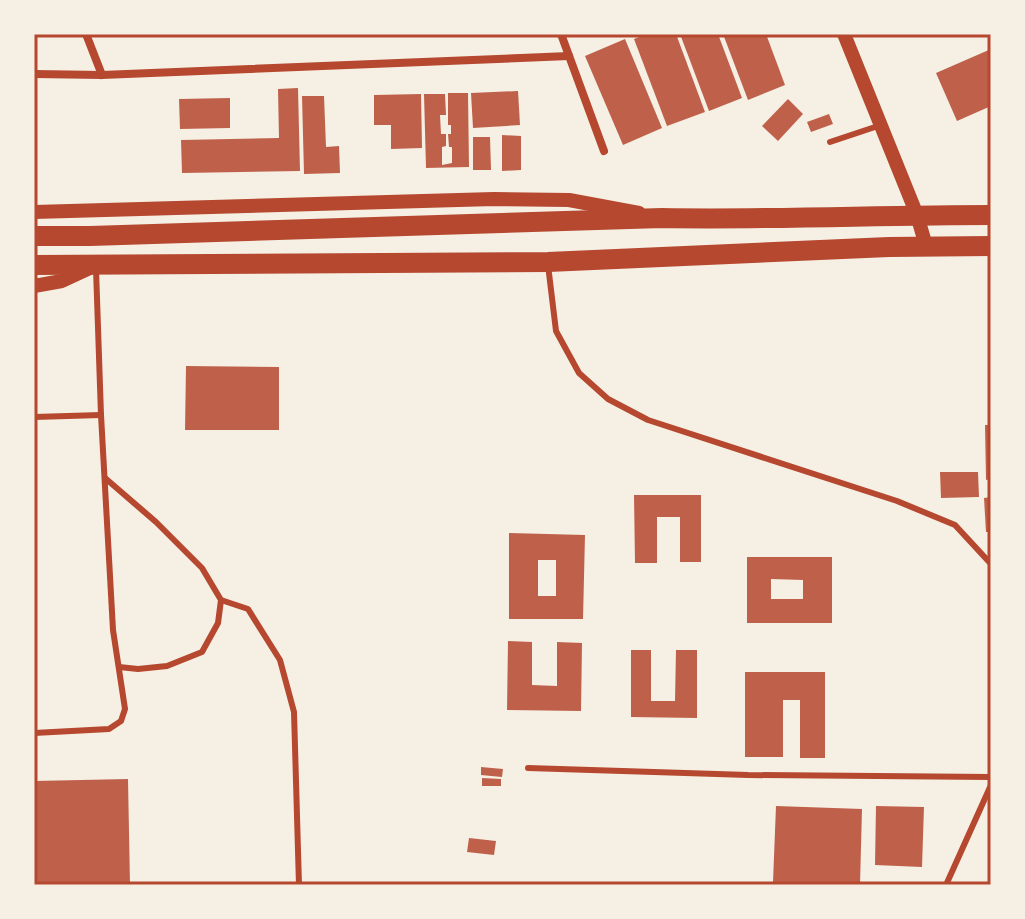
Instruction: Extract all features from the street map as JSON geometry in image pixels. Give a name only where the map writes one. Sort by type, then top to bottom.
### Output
[{"type":"main road","points":[[34,236],[662,218],[991,215]]},
{"type":"main road","points":[[34,265],[548,262],[991,246]]},
{"type":"street","points":[[86,34],[102,75]]},
{"type":"street","points":[[561,34],[604,151]]},
{"type":"street","points":[[844,34],[917,215],[926,246]]},
{"type":"street","points":[[34,74],[102,75],[569,56]]},
{"type":"street","points":[[34,212],[494,199],[569,200],[662,218]]},
{"type":"street","points":[[34,286],[62,281],[96,265]]},
{"type":"lane","points":[[830,142],[881,125]]},
{"type":"lane","points":[[548,262],[556,331],[579,373],[608,399],[648,420],[897,501],[955,525],[991,564]]},
{"type":"lane","points":[[34,733],[109,729],[121,721],[125,709],[113,630],[96,265]]},
{"type":"lane","points":[[34,417],[101,415]]},
{"type":"lane","points":[[105,478],[156,522],[202,568],[221,600],[218,623],[202,652],[167,666],[119,667]]},
{"type":"lane","points":[[221,600],[248,609],[280,660],[294,712],[299,885]]},
{"type":"lane","points":[[528,768],[748,775],[991,777]]},
{"type":"lane","points":[[946,885],[991,785]]},
{"type":"building","points":[[647,34],[676,34],[705,112],[667,126],[634,39]]},
{"type":"building","points":[[680,34],[718,34],[742,98],[709,111]]},
{"type":"building","points":[[723,34],[766,34],[785,85],[748,100]]},
{"type":"building","points":[[625,39],[662,128],[623,145],[585,56]]},
{"type":"building","points":[[991,49],[991,106],[957,121],[936,73]]},
{"type":"building","points":[[298,88],[300,171],[182,173],[181,140],[279,138],[278,89]]},
{"type":"building","points":[[518,91],[520,125],[473,128],[471,93]]},
{"type":"building","points":[[448,93],[468,93],[469,167],[426,168],[424,94],[445,94],[446,115],[440,115],[441,134],[446,134],[442,165],[452,163]]},
{"type":"building","points":[[421,94],[422,148],[391,149],[391,125],[374,125],[374,95]]},
{"type":"building","points":[[302,96],[324,96],[326,147],[339,146],[340,173],[304,174]]},
{"type":"building","points":[[230,98],[230,128],[180,129],[179,99]]},
{"type":"building","points":[[788,99],[803,114],[778,141],[762,126]]},
{"type":"building","points":[[829,114],[833,124],[811,132],[807,122]]},
{"type":"building","points":[[502,135],[521,136],[521,170],[502,171]]},
{"type":"building","points":[[473,137],[490,137],[491,170],[473,170]]},
{"type":"building","points":[[186,366],[279,367],[279,430],[185,430]]},
{"type":"building","points":[[985,425],[991,425],[991,479],[986,480]]},
{"type":"building","points":[[940,472],[978,472],[979,497],[941,498]]},
{"type":"building","points":[[634,495],[701,495],[701,562],[680,562],[680,517],[657,517],[657,563],[635,563]]},
{"type":"building","points":[[991,497],[991,532],[986,532],[984,498]]},
{"type":"building","points":[[509,533],[585,535],[583,619],[509,619]],"holes":[[[538,560],[556,560],[556,596],[538,596]]]},
{"type":"building","points":[[747,557],[832,557],[832,623],[747,623]],"holes":[[[771,579],[803,580],[803,599],[771,599]]]},
{"type":"building","points":[[508,641],[532,642],[532,685],[557,686],[557,642],[582,643],[581,711],[507,710]]},
{"type":"building","points":[[631,650],[651,650],[651,701],[675,701],[676,650],[697,650],[697,718],[631,717]]},
{"type":"building","points":[[745,672],[825,672],[825,758],[800,758],[800,700],[783,700],[783,757],[745,757]]},
{"type":"building","points":[[481,767],[503,769],[502,777],[481,775]]},
{"type":"building","points":[[482,778],[501,779],[501,786],[482,786]]},
{"type":"building","points":[[128,779],[130,885],[34,885],[34,781]]},
{"type":"building","points":[[776,806],[862,809],[860,885],[773,882]]},
{"type":"building","points":[[876,806],[924,807],[922,867],[875,865]]},
{"type":"building","points":[[469,838],[496,841],[494,855],[467,852]]}]
